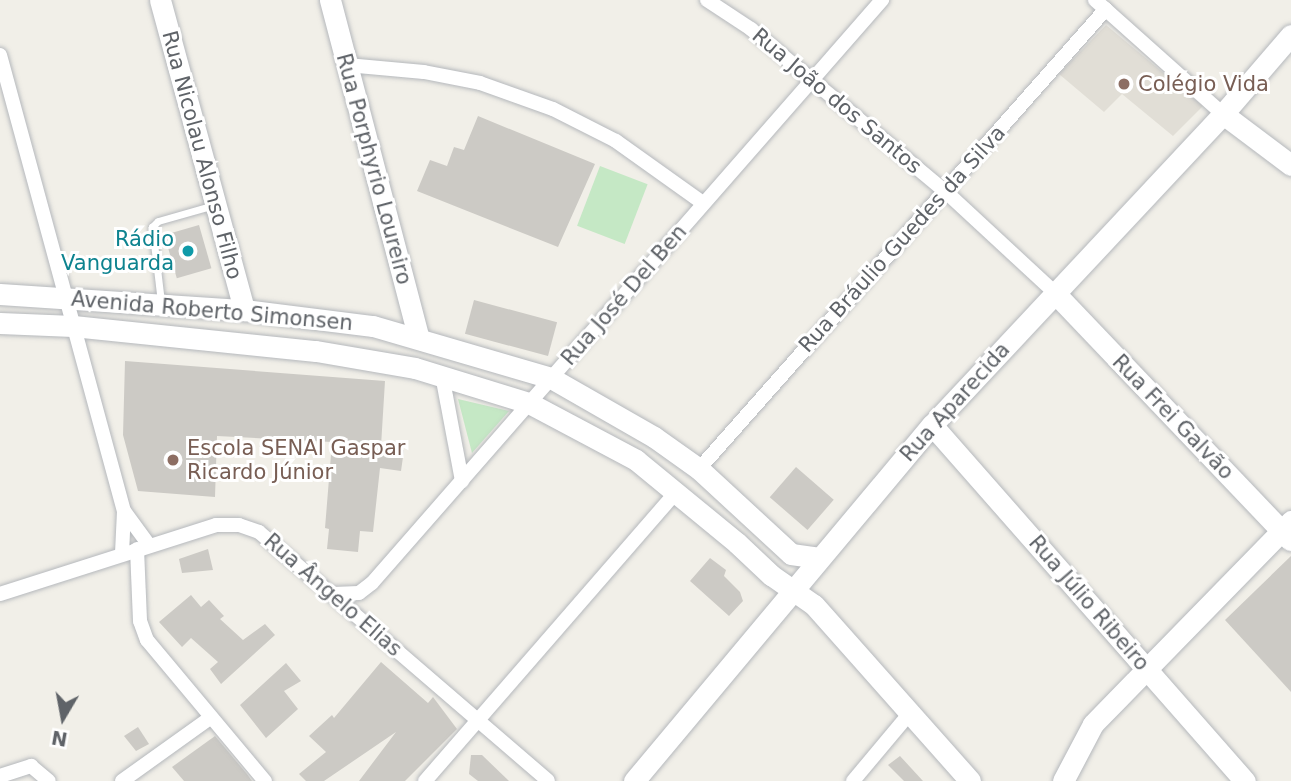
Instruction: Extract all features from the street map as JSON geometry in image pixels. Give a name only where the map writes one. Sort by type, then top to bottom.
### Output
[{"type":"main road","name":"Rua Nicolau Alonso Filho","points":[[160,0],[244,310]]},
{"type":"main road","name":"Rua Porphyrio Loureiro","points":[[330,0],[419,339]]},
{"type":"main road","name":"Rua Aparecida","points":[[634,781],[932,425],[1223,114],[1291,35]]},
{"type":"main road","points":[[1223,114],[1291,165]]},
{"type":"main road","name":"Rua Frei Galvão","points":[[1055,293],[1288,531]]},
{"type":"main road","name":"Avenida Roberto Simonsen","points":[[0,294],[244,310],[373,326],[551,378],[654,437],[699,469],[791,554],[818,558]]},
{"type":"main road","name":"Avenida Roberto Simonsen","points":[[0,323],[73,326],[316,351],[442,375],[529,403],[636,460],[771,575],[814,605],[970,781]]},
{"type":"main road","name":"Rua Júlio Ribeiro","points":[[932,425],[1245,781]]},
{"type":"main road","points":[[1063,781],[1093,724],[1146,668],[1288,531]]},
{"type":"street","name":"Rua João dos Santos","points":[[707,0],[751,29],[945,191],[1055,293]]},
{"type":"street","name":"Rua José Del Ben","points":[[366,590],[881,0]]},
{"type":"street","points":[[1101,5],[1223,114]]},
{"type":"street","name":"Rua Bráulio Guedes da Silva","points":[[699,469],[945,191],[1101,5]]},
{"type":"street","points":[[0,55],[124,511],[143,547],[142,631],[210,718],[265,781]]},
{"type":"street","points":[[347,65],[424,72],[480,83],[553,109],[616,141],[703,203]]},
{"type":"street","points":[[442,375],[462,481]]},
{"type":"street","points":[[425,781],[476,719],[676,492]]},
{"type":"street","points":[[122,553],[124,511]]},
{"type":"street","name":"Rua Ângelo Elias","points":[[0,594],[216,525],[239,525],[259,532],[548,781]]},
{"type":"street","points":[[333,594],[350,595],[366,590],[364,607],[370,627]]},
{"type":"street","points":[[853,781],[909,714]]},
{"type":"street","points":[[122,781],[210,718]]},
{"type":"street","points":[[0,776],[31,766],[49,781]]},
{"type":"lane","points":[[161,304],[152,227],[158,220],[214,205]]},
{"type":"shaded area","name":"Colégio Vida","points":[[1106,25],[1203,106],[1173,136],[1122,94],[1104,112],[1059,74]]},
{"type":"green space","points":[[600,166],[648,184],[625,244],[577,226]]},
{"type":"green space","points":[[458,399],[509,411],[472,453]]},
{"type":"building","points":[[478,116],[595,164],[558,247],[417,191],[430,160],[447,166],[454,147],[464,150]]},
{"type":"building","name":"Rádio Vanguarda","points":[[199,225],[211,268],[177,278],[164,235]]},
{"type":"building","points":[[474,300],[557,322],[548,356],[465,334]]},
{"type":"building","name":"Escola SENAI Gaspar Ricardo Júnior","points":[[125,361],[385,381],[381,446],[404,450],[401,471],[380,468],[373,532],[360,531],[358,552],[327,549],[329,529],[325,528],[332,442],[217,436],[215,497],[138,491],[123,435]]},
{"type":"building","points":[[796,467],[834,500],[807,530],[770,497]]},
{"type":"building","points":[[208,549],[213,570],[182,573],[179,559]]},
{"type":"building","points":[[1291,556],[1291,692],[1225,620]]},
{"type":"building","points":[[710,558],[726,570],[724,576],[740,592],[743,601],[729,616],[690,581]]},
{"type":"building","points":[[191,595],[201,607],[209,600],[224,616],[220,619],[243,640],[265,624],[275,635],[221,684],[210,669],[218,662],[191,638],[182,647],[159,622]]},
{"type":"building","points":[[381,662],[428,703],[433,697],[457,729],[405,781],[359,781],[396,732],[324,781],[306,781],[299,774],[326,752],[309,736],[332,715],[334,718]]},
{"type":"building","points":[[286,663],[301,681],[284,691],[298,709],[266,738],[240,705]]},
{"type":"building","points":[[138,727],[149,744],[136,751],[124,736]]},
{"type":"building","points":[[215,736],[252,781],[184,781],[172,767]]},
{"type":"building","points":[[471,755],[482,755],[509,781],[478,781],[469,774]]},
{"type":"building","points":[[900,756],[923,781],[904,781],[888,765]]},
{"type":"place","name":"Colégio Vida","points":[[1124,84]]},
{"type":"place","name":"Rádio Vanguarda","points":[[188,251]]},
{"type":"place","name":"Escola SENAI Gaspar Ricardo Júnior","points":[[173,460]]}]
